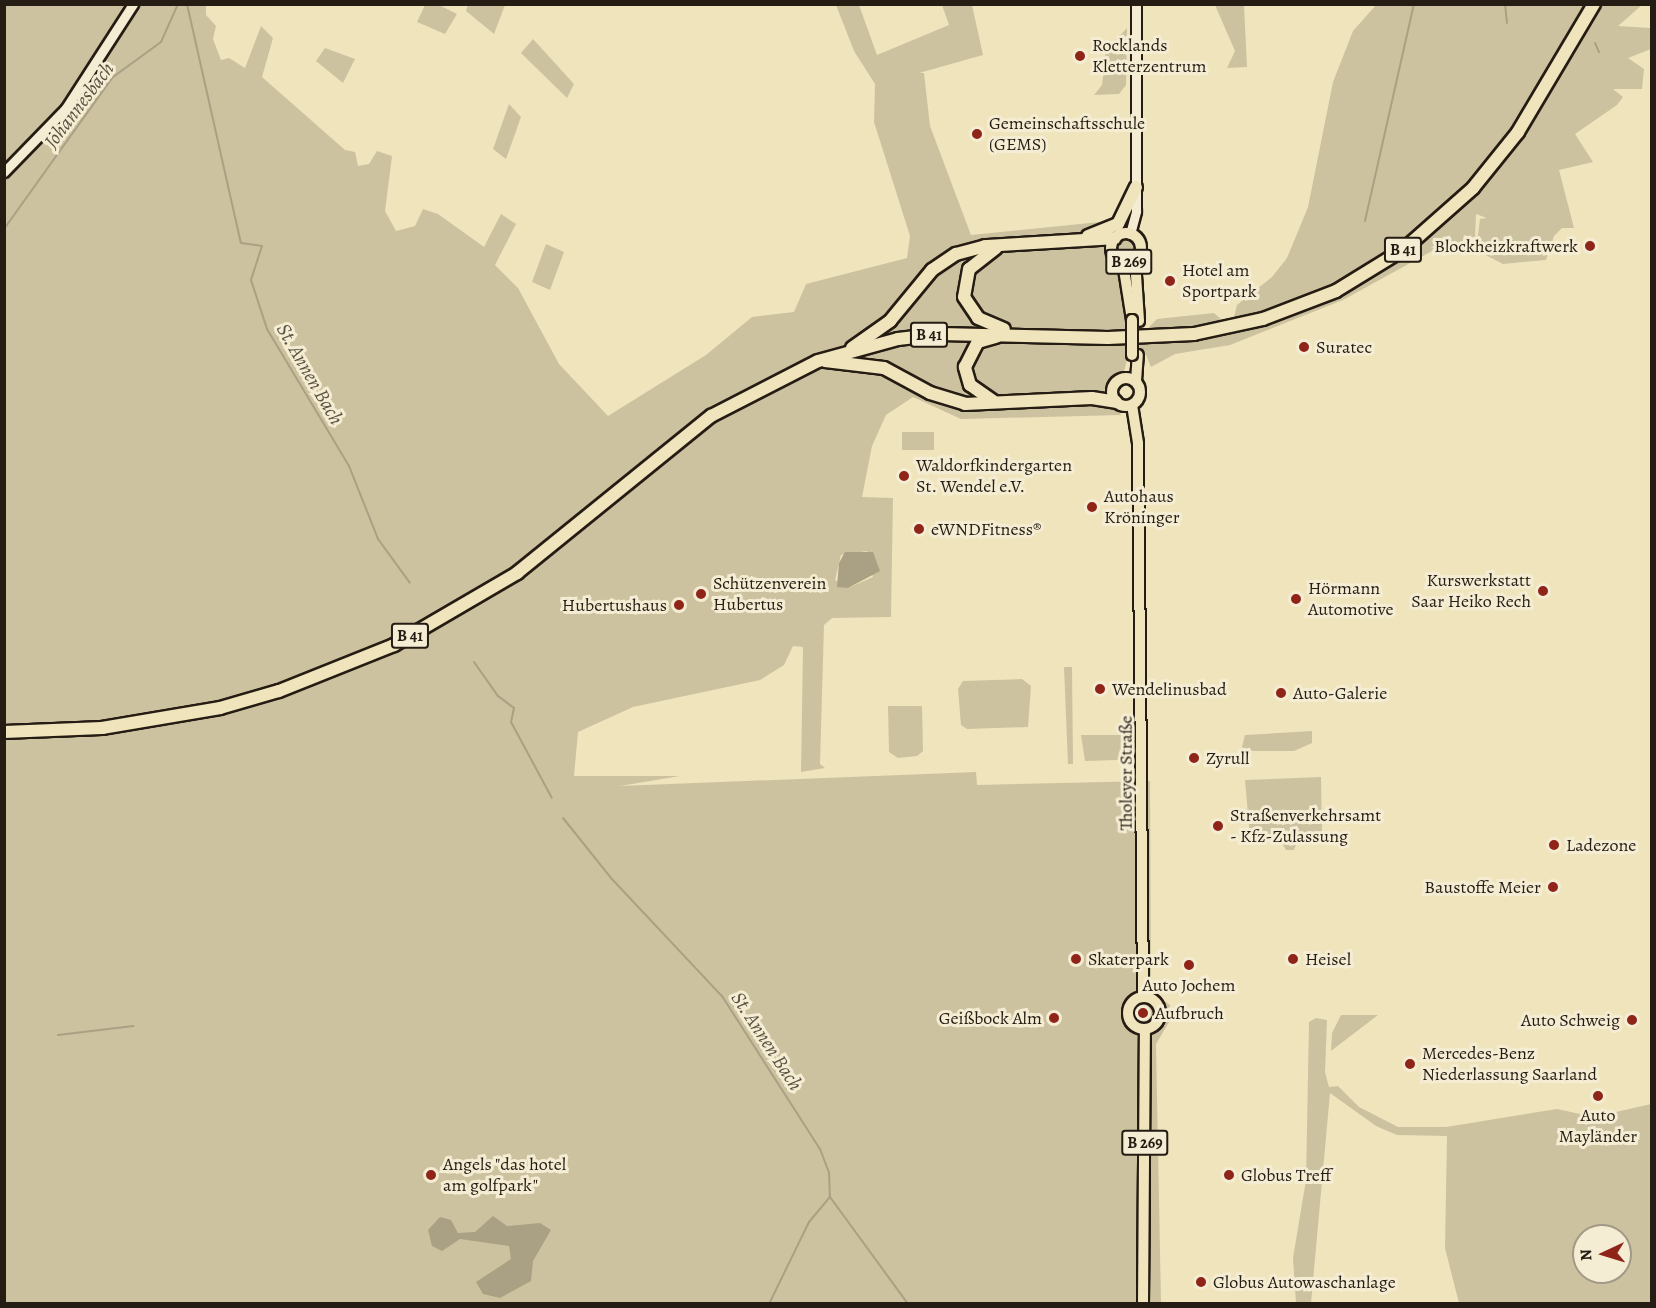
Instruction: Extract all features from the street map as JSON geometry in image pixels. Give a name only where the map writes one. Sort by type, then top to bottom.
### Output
[{"type":"highway","name":"B 41","points":[[4,732],[102,728],[220,708],[279,691],[394,645],[517,573],[671,447],[744,396],[818,361],[846,352],[942,334],[1016,333],[1107,338],[1194,334],[1263,318],[1336,291],[1403,250],[1473,188],[1529,115],[1594,4]]},
{"type":"highway","points":[[1076,240],[1118,224],[1136,188]]},
{"type":"highway","points":[[846,352],[890,321],[944,261],[969,249],[1076,240],[1113,243]]},
{"type":"highway","points":[[1000,246],[969,269],[964,297],[978,318],[1016,333]]},
{"type":"highway","points":[[996,402],[970,385],[966,358],[978,342],[1016,333]]},
{"type":"highway","points":[[818,361],[884,368],[930,393],[965,404],[1092,398],[1116,402]]},
{"type":"highway","points":[[1092,398],[1112,389]]},
{"type":"main road","points":[[4,172],[66,108],[133,4]]},
{"type":"main road","points":[[1130,234],[1136,188],[1136,4]]},
{"type":"main road","name":"B 269","points":[[1132,405],[1141,394],[1136,381],[1135,355],[1135,320],[1135,260],[1140,243],[1130,234],[1113,243],[1123,262],[1135,320]]},
{"type":"main road","name":"B 269","points":[[1123,262],[1135,260]]},
{"type":"main road","name":"B 269","points":[[1112,389],[1123,378],[1135,355]]},
{"type":"main road","points":[[1123,378],[1136,381]]},
{"type":"main road","points":[[1112,389],[1116,402],[1132,405]]},
{"type":"main road","name":"Tholeyer Straße","points":[[1132,405],[1138,444],[1143,997]]},
{"type":"main road","points":[[1143,997],[1153,1000],[1160,1012],[1156,1023],[1144,1029],[1132,1024],[1128,1011],[1135,1000],[1143,997]]},
{"type":"main road","name":"B 269","points":[[1143,1304],[1144,1029]]},
{"type":"shaded area","points":[[5,5],[206,5],[206,15],[216,26],[213,39],[221,60],[229,58],[245,68],[261,26],[273,38],[262,77],[345,150],[355,152],[358,166],[369,164],[377,151],[392,156],[385,211],[396,231],[415,226],[423,209],[438,214],[484,247],[501,214],[516,224],[495,265],[518,288],[559,364],[608,416],[706,355],[752,317],[794,312],[806,284],[907,258],[910,236],[874,122],[875,84],[854,51],[836,5],[859,5],[877,55],[949,25],[942,5],[972,5],[983,55],[919,73],[924,73],[930,126],[971,235],[1139,218],[1141,311],[1125,312],[1126,329],[1148,328],[1157,319],[1214,313],[1222,320],[1234,317],[1237,305],[1272,277],[1287,258],[1308,207],[1333,82],[1353,31],[1376,5],[1642,5],[1618,26],[1650,28],[1651,49],[1628,58],[1644,69],[1642,89],[1613,89],[1623,97],[1617,105],[1575,134],[1593,162],[1559,170],[1574,228],[1562,228],[1554,236],[1546,260],[1503,264],[1476,250],[1480,219],[1487,218],[1476,214],[1475,238],[1464,235],[1461,249],[1471,255],[1432,251],[1343,300],[1230,345],[1175,354],[1151,367],[1146,355],[1128,355],[1124,372],[1111,383],[1108,395],[1121,415],[961,419],[913,397],[886,415],[872,446],[862,497],[893,498],[891,617],[832,618],[824,625],[820,764],[825,768],[801,772],[803,647],[793,646],[784,665],[760,680],[633,707],[578,732],[574,776],[680,776],[620,786],[976,772],[977,785],[1150,781],[1151,977],[1154,993],[1170,1005],[1169,1022],[1156,1044],[1161,1303],[5,1304]],"holes":[[[867,551],[873,577],[848,588],[835,580],[841,555]]]},
{"type":"shaded area","points":[[425,5],[439,5],[457,14],[445,34],[417,22]]},
{"type":"shaded area","points":[[468,5],[505,5],[494,34],[466,11]]},
{"type":"shaded area","points":[[1215,5],[1244,5],[1247,67],[1227,68],[1235,51]]},
{"type":"shaded area","points":[[1127,28],[1126,85],[1119,94],[1094,95],[1102,85],[1106,50]]},
{"type":"shaded area","points":[[533,39],[574,84],[567,98],[521,53]]},
{"type":"shaded area","points":[[325,48],[355,59],[343,83],[316,61]]},
{"type":"shaded area","points":[[509,104],[521,117],[506,159],[493,149]]},
{"type":"shaded area","points":[[546,244],[564,252],[550,290],[532,282]]},
{"type":"shaded area","points":[[902,432],[934,432],[934,450],[902,450]]},
{"type":"shaded area","points":[[845,552],[873,552],[880,571],[848,588],[837,587],[839,563]]},
{"type":"shaded area","points":[[1064,667],[1072,667],[1073,764],[1068,764]]},
{"type":"shaded area","points":[[1022,679],[1031,686],[1028,727],[967,729],[961,725],[958,689],[963,681]]},
{"type":"shaded area","points":[[888,706],[922,706],[923,751],[917,756],[898,758],[889,752]]},
{"type":"shaded area","points":[[1312,731],[1312,743],[1294,751],[1245,751],[1242,747],[1245,735]]},
{"type":"shaded area","points":[[1081,735],[1126,735],[1126,752],[1118,760],[1085,761]]},
{"type":"shaded area","points":[[1321,777],[1322,836],[1299,837],[1294,850],[1286,850],[1278,836],[1250,837],[1245,780]]},
{"type":"shaded area","points":[[1341,1015],[1378,1015],[1331,1051],[1332,1033]]},
{"type":"shaded area","points":[[1316,1018],[1327,1020],[1325,1072],[1329,1087],[1338,1086],[1359,1107],[1398,1127],[1446,1127],[1557,1109],[1594,1117],[1651,1104],[1651,1303],[1459,1303],[1445,1248],[1447,1136],[1397,1135],[1376,1126],[1330,1093],[1311,1303],[1296,1303],[1293,1258],[1306,1180],[1309,1022]]},
{"type":"shaded area","points":[[493,1216],[507,1226],[540,1223],[551,1230],[533,1261],[531,1281],[500,1298],[483,1294],[476,1282],[511,1259],[509,1246],[460,1239],[442,1251],[432,1246],[428,1230],[440,1217],[451,1220],[458,1233],[475,1232]]},
{"type":"waterway","name":"Johannesbach","points":[[4,229],[113,77],[161,42],[178,4]]},
{"type":"waterway","name":"St. Annen Bach","points":[[187,4],[241,243],[262,246],[251,280],[267,329],[349,466],[378,539],[410,583]]},
{"type":"waterway","points":[[1365,221],[1414,4]]},
{"type":"waterway","points":[[1505,4],[1507,23]]},
{"type":"waterway","points":[[1595,43],[1599,52]]},
{"type":"waterway","name":"St. Annen Bach","points":[[474,662],[498,696],[514,708],[511,722],[552,798]]},
{"type":"waterway","name":"St. Annen Bach","points":[[563,818],[611,878],[722,996],[820,1149],[829,1172],[830,1197],[908,1304]]},
{"type":"waterway","points":[[58,1035],[133,1026]]},
{"type":"waterway","points":[[769,1304],[809,1222],[830,1197]]},
{"type":"place","name":"Rocklands Kletterzentrum","points":[[1080,56]]},
{"type":"place","name":"Gemeinschaftsschule (GEMS)","points":[[977,134]]},
{"type":"place","name":"Blockheizkraftwerk","points":[[1590,246]]},
{"type":"place","name":"Hotel am Sportpark","points":[[1170,281]]},
{"type":"place","name":"Suratec","points":[[1304,347]]},
{"type":"place","name":"Waldorfkindergarten St. Wendel e.V.","points":[[904,476]]},
{"type":"place","name":"Autohaus Kröninger","points":[[1092,507]]},
{"type":"place","name":"eWNDFitness®","points":[[919,529]]},
{"type":"place","name":"Kurswerkstatt Saar Heiko Rech","points":[[1543,591]]},
{"type":"place","name":"Schützenverein Hubertus","points":[[701,594]]},
{"type":"place","name":"Hörmann Automotive","points":[[1296,599]]},
{"type":"place","name":"Hubertushaus","points":[[679,605]]},
{"type":"place","name":"Wendelinusbad","points":[[1100,689]]},
{"type":"place","name":"Auto-Galerie","points":[[1281,693]]},
{"type":"place","name":"Zyrull","points":[[1194,758]]},
{"type":"place","name":"Straßenverkehrsamt - Kfz-Zulassung","points":[[1218,826]]},
{"type":"place","name":"Ladezone","points":[[1554,845]]},
{"type":"place","name":"Baustoffe Meier","points":[[1553,887]]},
{"type":"place","name":"Skaterpark","points":[[1076,959]]},
{"type":"place","name":"Heisel","points":[[1293,959]]},
{"type":"place","name":"Auto Jochem","points":[[1189,965]]},
{"type":"place","name":"Aufbruch","points":[[1143,1013]]},
{"type":"place","name":"Geißbock Alm","points":[[1054,1018]]},
{"type":"place","name":"Auto Schweig","points":[[1632,1020]]},
{"type":"place","name":"Mercedes-Benz Niederlassung Saarland","points":[[1410,1064]]},
{"type":"place","name":"Auto Mayländer","points":[[1598,1096]]},
{"type":"place","name":"Angels \"das hotel am golfpark\"","points":[[431,1175]]},
{"type":"place","name":"Globus Treff","points":[[1229,1175]]},
{"type":"place","name":"Globus Autowaschanlage","points":[[1201,1282]]}]
